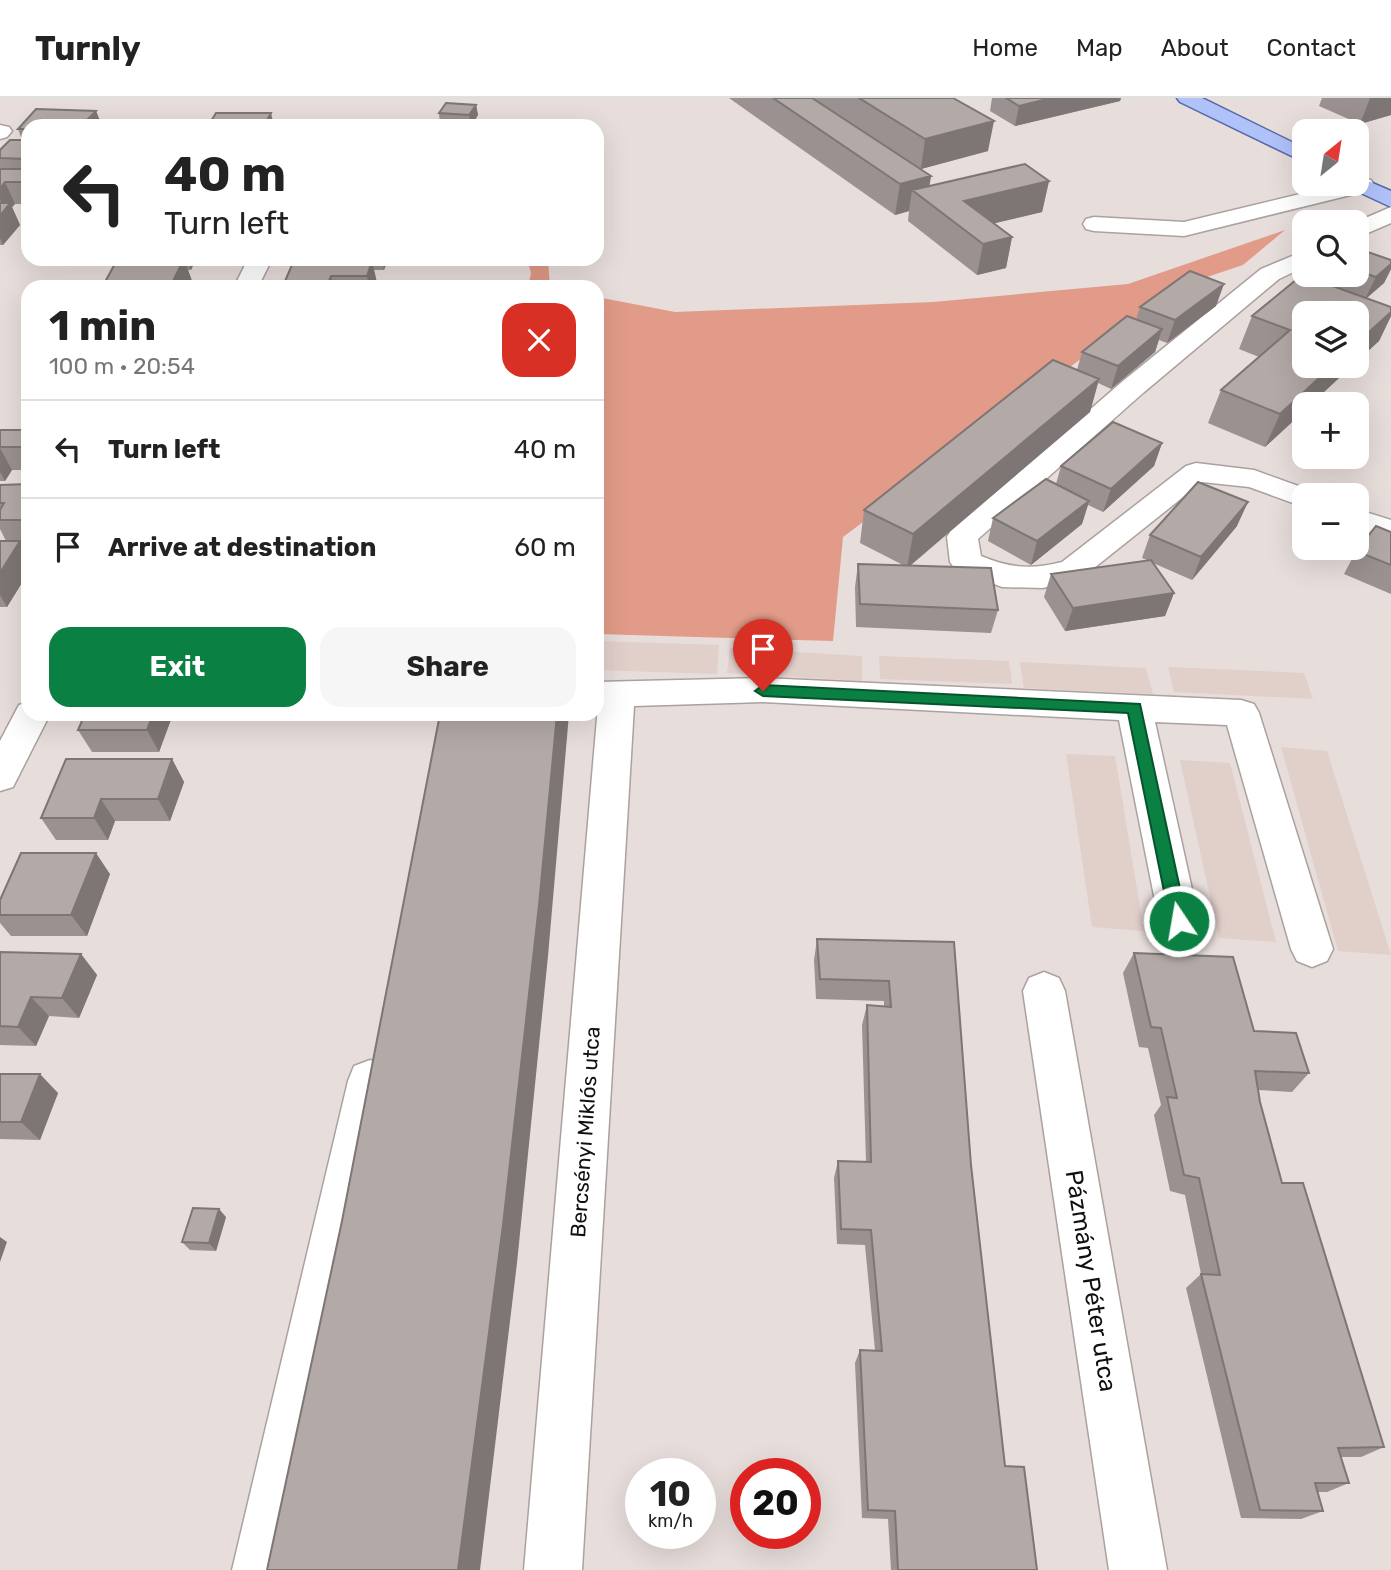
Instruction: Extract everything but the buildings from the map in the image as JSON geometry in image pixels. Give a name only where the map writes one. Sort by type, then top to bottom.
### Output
[{"type":"main road","points":[[1187,98],[1292,150]]},
{"type":"main road","points":[[1369,189],[1391,200]]},
{"type":"street","points":[[1094,224],[1184,229],[1312,196]]},
{"type":"street","points":[[1369,225],[1391,214]]},
{"type":"street","points":[[1292,264],[1270,274],[1133,387],[962,537],[966,562],[1002,577],[1043,578],[1073,569],[1196,472],[1254,479],[1292,493]]},
{"type":"street","points":[[1369,523],[1391,531]]},
{"type":"street","points":[[607,694],[763,691],[1241,713],[1312,949]]},
{"type":"street","name":"Bercsényi Miklós utca","points":[[554,1570],[607,694]]},
{"type":"street","points":[[1134,708],[1179,921]]},
{"type":"street","points":[[0,777],[28,721]]},
{"type":"street","name":"Pázmány Péter utca","points":[[1044,992],[1138,1570]]},
{"type":"street","points":[[261,1570],[380,1040]]},
{"type":"shaded area","points":[[1285,230],[1243,265],[1177,287],[843,537],[833,641],[604,634],[604,298],[675,312],[933,302],[1128,284]]},
{"type":"shaded area","points":[[529,266],[548,266],[550,280],[530,280]]},
{"type":"shaded area","points":[[604,641],[719,645],[717,674],[604,670]]},
{"type":"shaded area","points":[[730,648],[862,656],[862,681],[727,673]]},
{"type":"shaded area","points":[[879,656],[1009,661],[1012,684],[880,679]]},
{"type":"shaded area","points":[[1020,662],[1146,668],[1153,694],[1024,688]]},
{"type":"shaded area","points":[[1168,667],[1304,673],[1313,699],[1174,692]]},
{"type":"shaded area","points":[[1281,747],[1327,751],[1391,955],[1338,951]]},
{"type":"shaded area","points":[[1066,754],[1115,756],[1144,931],[1092,927]]},
{"type":"shaded area","points":[[1180,760],[1230,763],[1276,942],[1219,938]]},
{"type":"route","points":[[763,691],[1134,708],[1179,921]]}]
